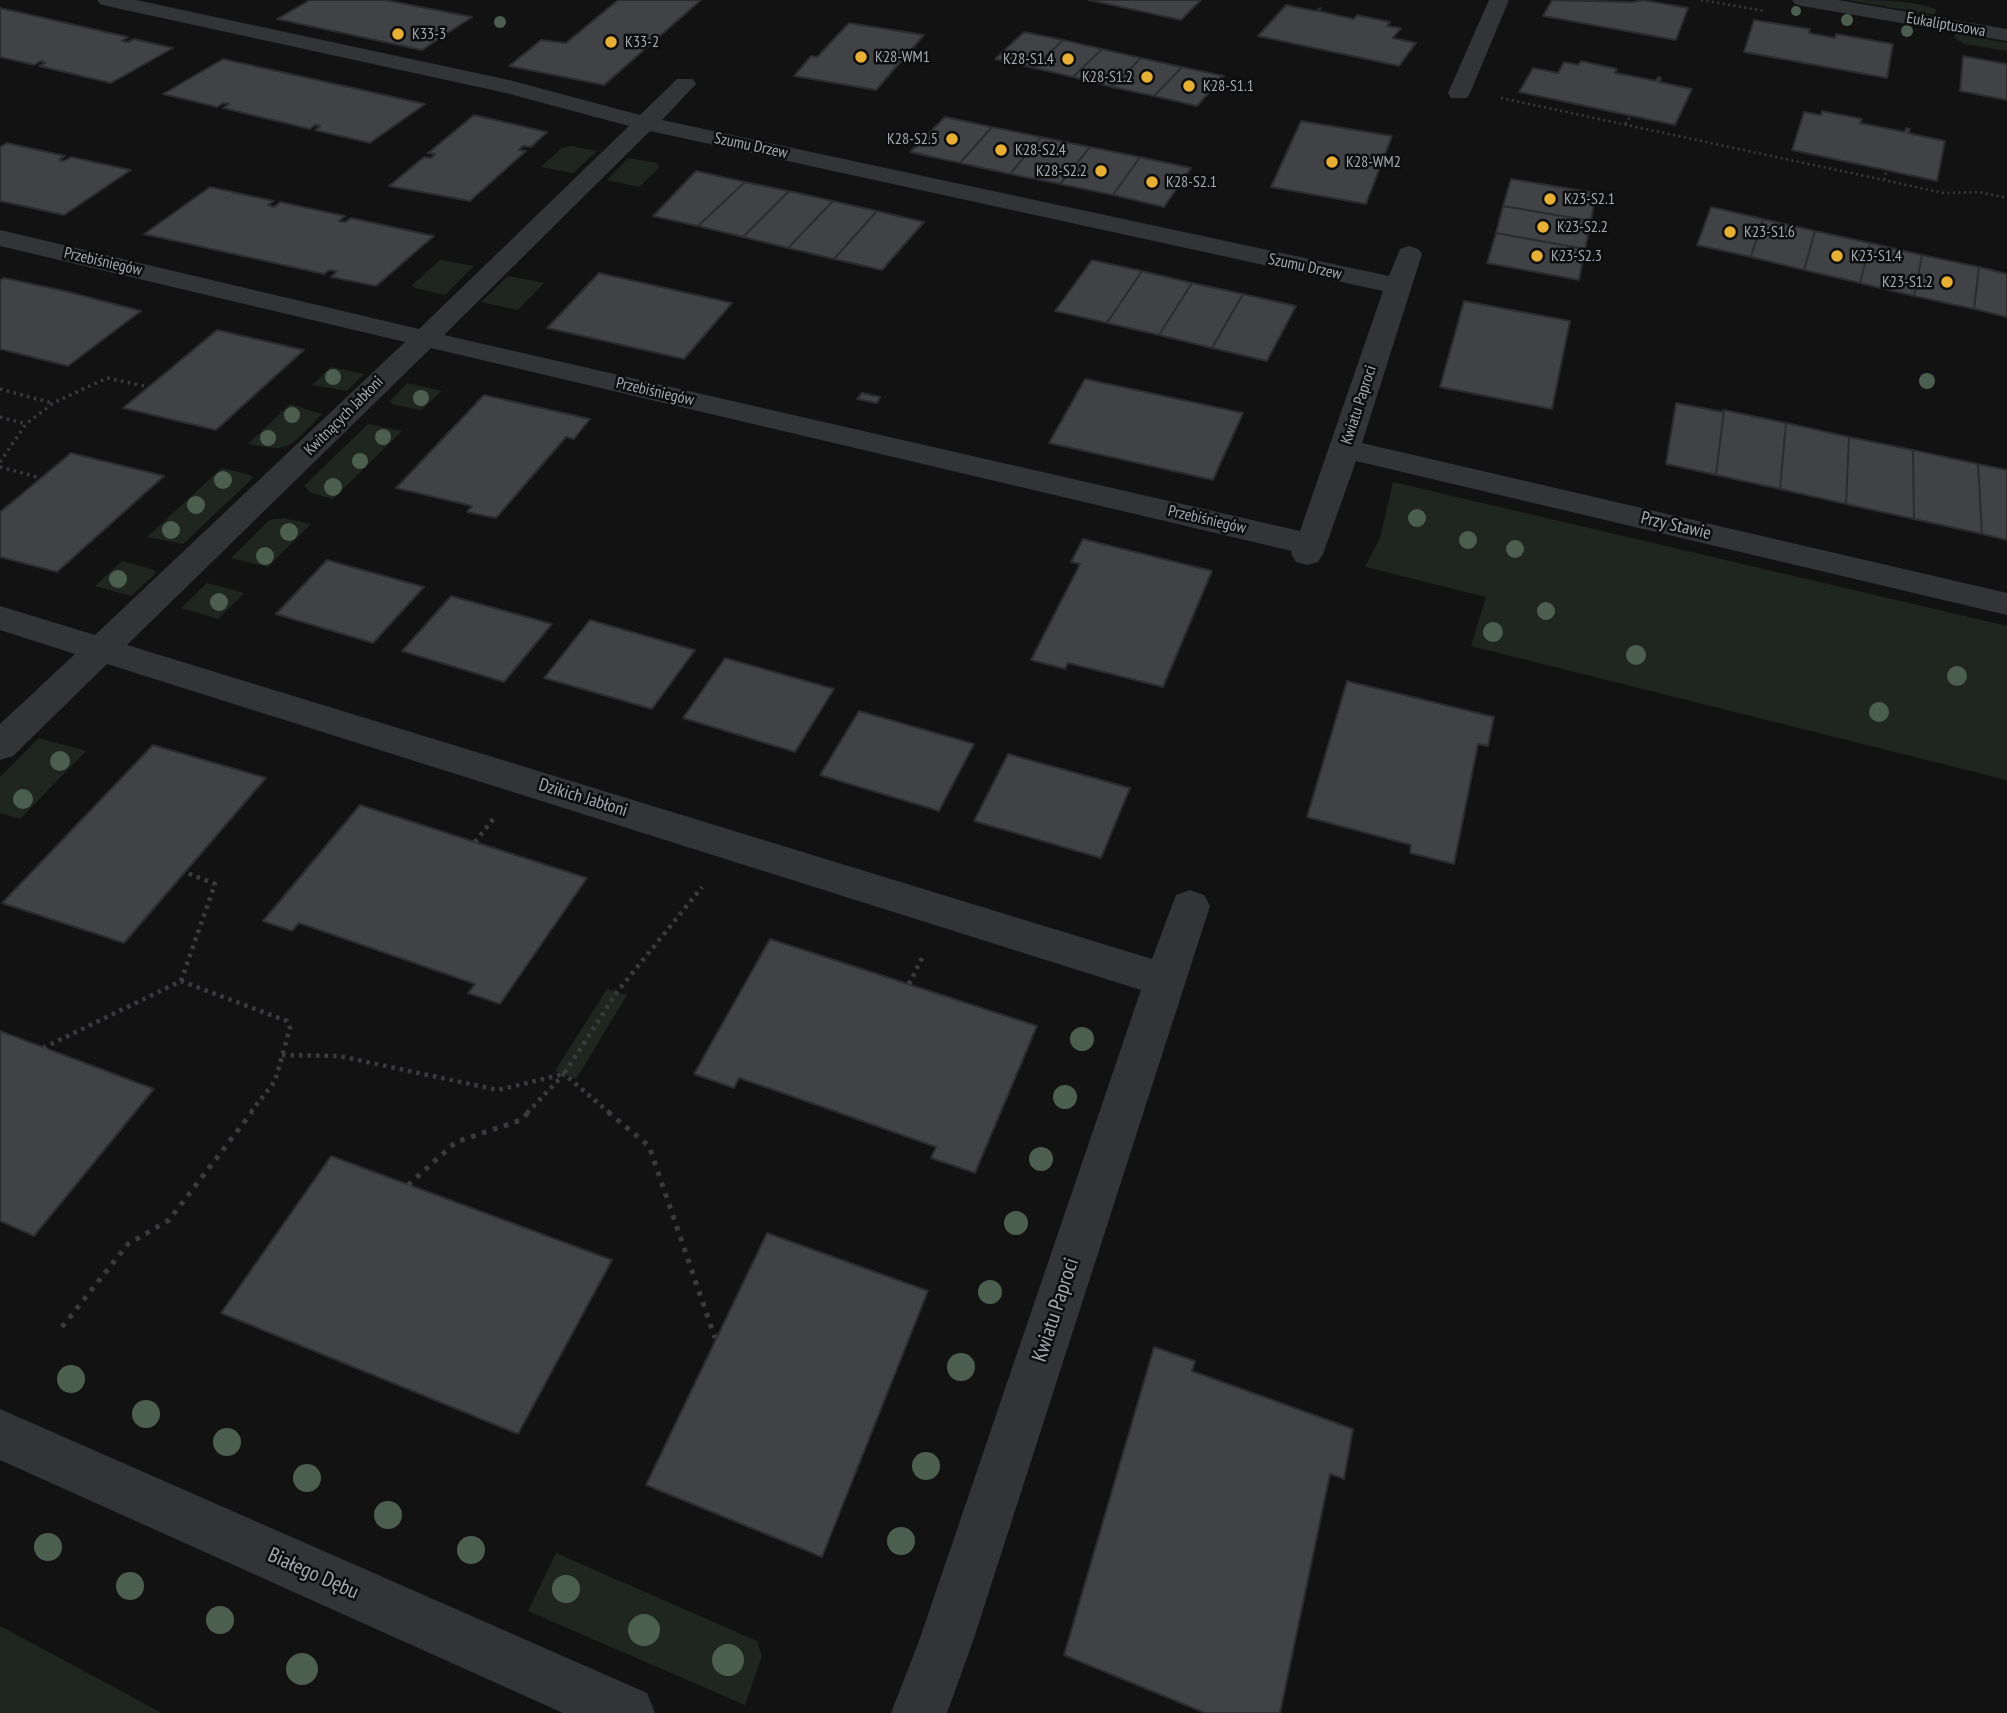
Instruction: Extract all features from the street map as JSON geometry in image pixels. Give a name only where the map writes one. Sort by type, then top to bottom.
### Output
[{"type":"street","name":"Szumu Drzew","points":[[107,0],[509,87],[645,123],[1397,286]]},
{"type":"street","points":[[1459,93],[1499,0]]},
{"type":"street","name":"Eukaliptusowa","points":[[1802,0],[2007,35]]},
{"type":"street","name":"Kwitnących Jabłoni","points":[[0,746],[105,649],[685,84]]},
{"type":"street","name":"Przebiśniegów","points":[[0,237],[425,336],[1309,549]]},
{"type":"street","name":"Kwiatu Paproci","points":[[1309,549],[1409,254]]},
{"type":"street","name":"Przy Stawie","points":[[1345,449],[2007,604]]},
{"type":"street","name":"Dzikich Jabłoni","points":[[0,618],[1165,980]]},
{"type":"street","name":"Kwiatu Paproci","points":[[919,1713],[946,1641],[1190,906]]},
{"type":"street","name":"Białego Dębu","points":[[0,1434],[627,1713]]},
{"type":"path","points":[[1490,95],[1944,193],[1979,192],[2007,198]]},
{"type":"path","points":[[1625,124],[1630,117]]},
{"type":"path","points":[[1884,180],[1886,172]]},
{"type":"path","points":[[41,478],[0,464],[26,424],[53,403],[107,378],[149,387]]},
{"type":"path","points":[[0,388],[53,403]]},
{"type":"path","points":[[0,417],[26,424]]},
{"type":"path","points":[[43,1048],[181,981],[215,884],[185,872]]},
{"type":"path","points":[[408,1185],[456,1142],[521,1120],[564,1074],[617,992],[706,882]]},
{"type":"path","points":[[62,1327],[128,1244],[169,1220],[275,1081],[290,1028],[287,1021],[181,981]]},
{"type":"path","points":[[282,1055],[338,1056],[498,1090],[564,1074]]},
{"type":"path","points":[[564,1074],[649,1146],[715,1338]]},
{"type":"shaded area","points":[[1847,0],[1904,2],[1936,9],[1935,15]]},
{"type":"shaded area","points":[[1955,33],[2007,43],[2007,51],[1964,44],[1955,38]]},
{"type":"shaded area","points":[[571,146],[597,151],[573,173],[541,167],[562,148]]},
{"type":"shaded area","points":[[628,158],[657,163],[659,168],[639,187],[607,180]]},
{"type":"shaded area","points":[[440,260],[474,266],[445,295],[412,285]]},
{"type":"shaded area","points":[[508,276],[544,283],[518,310],[481,302]]},
{"type":"shaded area","points":[[331,367],[364,374],[347,391],[312,385]]},
{"type":"shaded area","points":[[407,383],[442,391],[421,410],[392,404],[390,401]]},
{"type":"shaded area","points":[[290,404],[322,414],[297,440],[283,447],[248,444]]},
{"type":"shaded area","points":[[368,424],[402,431],[333,499],[311,493],[304,486]]},
{"type":"shaded area","points":[[222,468],[253,478],[183,544],[147,537]]},
{"type":"shaded area","points":[[1393,482],[2007,626],[2007,780],[1471,646],[1486,597],[1365,567],[1380,538]]},
{"type":"shaded area","points":[[284,518],[311,524],[268,567],[231,558],[269,520]]},
{"type":"shaded area","points":[[122,561],[154,570],[156,573],[131,596],[95,586]]},
{"type":"shaded area","points":[[207,583],[244,593],[218,619],[181,608]]},
{"type":"shaded area","points":[[39,738],[86,751],[20,819],[0,813],[0,777]]},
{"type":"shaded area","points":[[607,989],[627,995],[576,1079],[555,1071]]},
{"type":"shaded area","points":[[556,1553],[757,1641],[762,1656],[745,1705],[528,1611]]},
{"type":"shaded area","points":[[0,1626],[162,1713],[0,1713]]},
{"type":"building","name":"K33-3","points":[[310,0],[385,0],[472,17],[422,50],[277,19]]},
{"type":"building","name":"K33-2","points":[[618,0],[701,0],[604,85],[509,66],[541,40],[566,43]]},
{"type":"building","points":[[1089,0],[1201,0],[1181,20]]},
{"type":"building","points":[[1552,0],[1643,0],[1688,8],[1676,40],[1543,16]]},
{"type":"building","points":[[1286,5],[1315,11],[1321,8],[1318,11],[1354,19],[1357,15],[1390,22],[1387,26],[1401,28],[1393,38],[1416,43],[1399,66],[1258,36]]},
{"type":"building","points":[[0,8],[128,37],[122,41],[134,39],[173,48],[111,83],[39,66],[45,63],[41,61],[34,65],[0,57]]},
{"type":"building","points":[[1754,20],[1810,29],[1809,33],[1835,38],[1836,34],[1893,44],[1887,78],[1744,52]]},
{"type":"building","name":"K28-WM1","points":[[849,23],[924,35],[876,90],[794,76],[811,56],[817,57]]},
{"type":"building","points":[[1024,32],[1063,40],[1034,68],[995,59]]},
{"type":"building","name":"K28-S1.4","points":[[1063,40],[1102,49],[1073,77],[1034,68]]},
{"type":"building","points":[[1102,49],[1141,58],[1112,87],[1073,77]]},
{"type":"building","points":[[1963,56],[2007,64],[2007,100],[1960,91]]},
{"type":"building","name":"K28-S1.2","points":[[1141,58],[1182,67],[1154,96],[1112,87]]},
{"type":"building","points":[[223,59],[425,104],[370,143],[315,130],[320,126],[315,125],[310,129],[223,108],[229,104],[223,103],[217,107],[163,94]]},
{"type":"building","points":[[1581,61],[1617,69],[1615,73],[1656,81],[1658,77],[1661,78],[1659,82],[1692,89],[1675,125],[1519,92],[1533,68],[1558,73],[1564,62],[1578,65]]},
{"type":"building","name":"K28-S1.1","points":[[1182,67],[1224,76],[1197,106],[1154,96]]},
{"type":"building","points":[[1822,111],[1862,119],[1860,123],[1905,132],[1906,128],[1910,129],[1908,133],[1945,141],[1937,181],[1792,150],[1804,112],[1821,115]]},
{"type":"building","points":[[474,115],[547,132],[531,147],[523,146],[519,150],[526,151],[470,201],[389,186],[424,157],[431,158],[435,154],[428,153]]},
{"type":"building","name":"K28-S2.5","points":[[945,117],[992,127],[960,163],[910,152]]},
{"type":"building","name":"K28-WM2","points":[[1301,121],[1392,136],[1366,204],[1271,187]]},
{"type":"building","name":"K28-S2.4","points":[[992,127],[1041,137],[1010,174],[960,163]]},
{"type":"building","points":[[1041,137],[1090,147],[1060,184],[1010,174]]},
{"type":"building","points":[[7,143],[65,156],[59,160],[64,161],[71,157],[131,170],[64,215],[0,201],[0,147]]},
{"type":"building","name":"K28-S2.2","points":[[1090,147],[1140,157],[1113,195],[1060,184]]},
{"type":"building","name":"K28-S2.1","points":[[1140,157],[1191,168],[1164,207],[1113,195]]},
{"type":"building","points":[[696,171],[745,182],[698,226],[653,216]]},
{"type":"building","name":"K23-S2.1","points":[[1511,179],[1596,193],[1591,221],[1503,206]]},
{"type":"building","points":[[745,182],[789,191],[743,237],[698,226]]},
{"type":"building","points":[[210,187],[274,201],[268,205],[274,207],[280,202],[345,216],[339,221],[345,222],[351,218],[434,236],[376,286],[331,277],[337,271],[329,270],[324,274],[144,234]]},
{"type":"building","points":[[789,191],[833,201],[788,248],[743,237]]},
{"type":"building","points":[[833,201],[877,211],[834,259],[788,248]]},
{"type":"building","name":"K23-S2.2","points":[[1503,206],[1591,221],[1585,249],[1496,233]]},
{"type":"building","name":"K23-S1.6","points":[[1711,207],[1763,219],[1751,257],[1697,245]]},
{"type":"building","points":[[877,211],[924,222],[882,270],[834,259]]},
{"type":"building","points":[[1763,219],[1815,231],[1804,270],[1751,257]]},
{"type":"building","name":"K23-S1.4","points":[[1815,231],[1870,243],[1860,283],[1804,270]]},
{"type":"building","name":"K23-S2.3","points":[[1496,233],[1585,249],[1579,280],[1487,263]]},
{"type":"building","points":[[1870,243],[1922,255],[1914,296],[1860,283]]},
{"type":"building","name":"K23-S1.2","points":[[1922,255],[1979,267],[1974,309],[1914,296]]},
{"type":"building","points":[[1092,260],[1142,271],[1107,323],[1055,311]]},
{"type":"building","points":[[1979,267],[2007,274],[2007,317],[1974,309]]},
{"type":"building","points":[[1142,271],[1192,283],[1159,335],[1107,323]]},
{"type":"building","points":[[599,273],[732,303],[684,359],[547,328]]},
{"type":"building","points":[[4,278],[141,311],[68,366],[0,349],[0,280]]},
{"type":"building","points":[[1192,283],[1243,294],[1212,348],[1159,335]]},
{"type":"building","points":[[1243,294],[1296,306],[1267,361],[1212,348]]},
{"type":"building","points":[[1464,301],[1570,321],[1552,409],[1440,387]]},
{"type":"building","points":[[217,330],[304,350],[216,430],[123,408]]},
{"type":"building","points":[[1085,379],[1243,413],[1213,480],[1049,443]]},
{"type":"building","points":[[862,393],[880,397],[877,403],[857,399]]},
{"type":"building","points":[[484,395],[590,419],[574,439],[566,437],[496,518],[467,512],[472,506],[396,488]]},
{"type":"building","points":[[1676,403],[1723,412],[1724,410],[1716,475],[1666,464]]},
{"type":"building","points":[[1724,410],[1786,423],[1780,489],[1716,475]]},
{"type":"building","points":[[1786,423],[1849,437],[1846,504],[1780,489]]},
{"type":"building","points":[[1849,437],[1913,450],[1914,519],[1846,504]]},
{"type":"building","points":[[1913,450],[1978,464],[1982,534],[1914,519]]},
{"type":"building","points":[[71,453],[164,476],[57,572],[0,557],[0,512]]},
{"type":"building","points":[[1978,464],[2007,470],[2007,540],[1982,534]]},
{"type":"building","points":[[1083,539],[1212,571],[1163,687],[1068,663],[1065,669],[1031,660],[1080,564],[1071,562]]},
{"type":"building","points":[[327,560],[424,587],[373,643],[276,614]]},
{"type":"building","points":[[451,596],[552,624],[504,682],[402,651]]},
{"type":"building","points":[[590,620],[695,650],[652,709],[544,678]]},
{"type":"building","points":[[725,658],[834,689],[795,752],[683,718]]},
{"type":"building","points":[[1347,681],[1494,717],[1488,746],[1478,744],[1454,864],[1410,853],[1411,845],[1307,817]]},
{"type":"building","points":[[859,711],[974,744],[939,811],[820,775]]},
{"type":"building","points":[[153,745],[266,778],[124,943],[2,903]]},
{"type":"building","points":[[1008,754],[1130,788],[1101,858],[974,821]]},
{"type":"building","points":[[360,805],[587,878],[500,1004],[468,993],[475,984],[299,923],[292,931],[263,921]]},
{"type":"building","points":[[770,939],[1037,1026],[975,1173],[931,1158],[936,1147],[800,1099],[739,1078],[734,1088],[694,1074]]},
{"type":"building","points":[[0,1031],[154,1089],[34,1236],[0,1221]]},
{"type":"building","points":[[331,1156],[612,1260],[518,1434],[221,1313]]},
{"type":"building","points":[[767,1233],[928,1291],[822,1557],[646,1485]]},
{"type":"building","points":[[1154,1347],[1195,1361],[1192,1371],[1353,1429],[1344,1479],[1330,1474],[1280,1713],[1205,1713],[1064,1655]]},
{"type":"place","name":"K33-3","points":[[398,34]]},
{"type":"place","name":"K33-2","points":[[611,42]]},
{"type":"place","name":"K28-WM1","points":[[861,57]]},
{"type":"place","name":"K28-S1.4","points":[[1068,59]]},
{"type":"place","name":"K28-S1.2","points":[[1147,77]]},
{"type":"place","name":"K28-S1.1","points":[[1189,86]]},
{"type":"place","name":"K28-S2.5","points":[[952,139]]},
{"type":"place","name":"K28-S2.4","points":[[1001,150]]},
{"type":"place","name":"K28-WM2","points":[[1332,162]]},
{"type":"place","name":"K28-S2.2","points":[[1101,171]]},
{"type":"place","name":"K28-S2.1","points":[[1152,182]]},
{"type":"place","name":"K23-S2.1","points":[[1550,199]]},
{"type":"place","name":"K23-S2.2","points":[[1543,227]]},
{"type":"place","name":"K23-S1.6","points":[[1730,232]]},
{"type":"place","name":"K23-S2.3","points":[[1537,256]]},
{"type":"place","name":"K23-S1.4","points":[[1837,256]]},
{"type":"place","name":"K23-S1.2","points":[[1947,282]]}]
